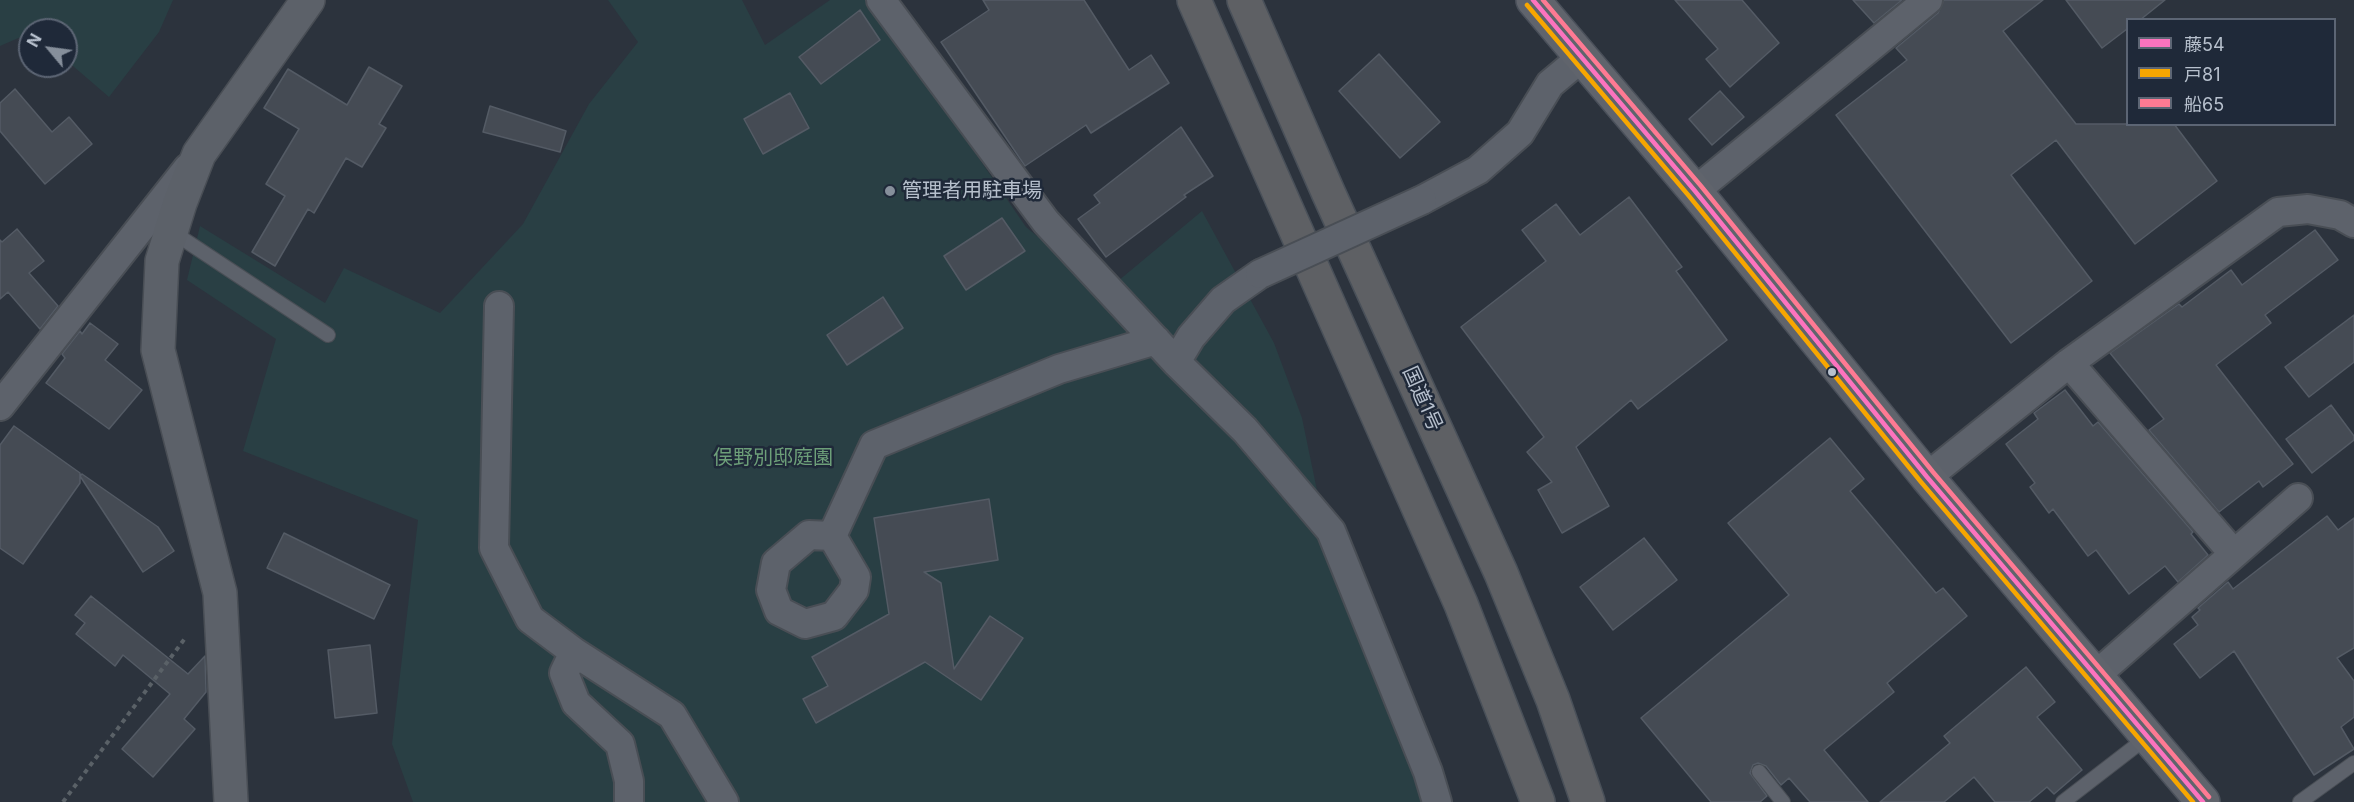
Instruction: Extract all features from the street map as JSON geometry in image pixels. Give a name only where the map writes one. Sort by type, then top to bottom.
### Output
[{"type":"highway","points":[[1194,0],[1461,604],[1538,802]]},
{"type":"highway","name":"国道1号","points":[[1244,0],[1328,192],[1501,573],[1552,700],[1588,802]]},
{"type":"main road","points":[[1533,0],[1695,191],[1927,477],[2146,738],[2203,802]]},
{"type":"street","points":[[0,406],[199,154],[308,0]]},
{"type":"street","points":[[881,0],[1046,222],[1176,362],[1245,430],[1331,531],[1344,557],[1428,772],[1437,802]]},
{"type":"street","points":[[1695,191],[1928,0]]},
{"type":"street","points":[[1176,362],[1191,337],[1223,300],[1260,274],[1422,200],[1478,170],[1520,132],[1550,84],[1581,58]]},
{"type":"street","points":[[199,154],[162,261],[158,350],[220,593],[231,802]]},
{"type":"street","points":[[1927,477],[2069,363],[2278,212],[2308,209],[2340,216],[2354,223]]},
{"type":"street","points":[[499,306],[494,548],[530,619],[574,652],[672,715],[724,802]]},
{"type":"street","points":[[832,536],[874,445],[1059,369],[1156,340]]},
{"type":"street","points":[[2069,363],[2234,554]]},
{"type":"street","points":[[2096,676],[2298,498]]},
{"type":"street","points":[[574,652],[564,673],[576,703],[620,744],[629,781],[629,802]]},
{"type":"lane","points":[[171,231],[328,335]]},
{"type":"lane","points":[[2062,802],[2146,738]]},
{"type":"lane","points":[[2300,802],[2354,763]]},
{"type":"lane","points":[[1759,772],[1783,802]]},
{"type":"path","points":[[63,802],[220,593]]},
{"type":"green space","points":[[0,0],[173,0],[159,32],[109,97],[78,70],[78,18],[18,18],[18,38],[0,46]]},
{"type":"green space","name":"俣野別邸庭園","points":[[608,0],[742,0],[765,45],[830,0],[870,0],[1026,227],[1073,266],[1100,296],[1202,211],[1274,343],[1302,418],[1330,553],[1382,670],[1423,802],[413,802],[392,744],[418,520],[243,451],[276,339],[187,280],[200,226],[325,303],[344,268],[440,313],[523,224],[589,104],[638,42]]},
{"type":"building","points":[[983,0],[1084,0],[1129,70],[1151,55],[1169,83],[1091,133],[1086,125],[1025,166],[941,42],[989,10]]},
{"type":"building","points":[[1675,0],[1742,0],[1779,43],[1730,87],[1706,59],[1718,49]]},
{"type":"building","points":[[1853,0],[1902,0],[1874,23]]},
{"type":"building","points":[[1944,0],[2043,0],[2003,31],[2076,124],[2176,126],[2217,181],[2135,244],[2056,140],[2011,175],[2092,281],[2011,343],[1836,115],[1907,60],[1896,48],[1938,13]]},
{"type":"building","points":[[2066,0],[2165,0],[2142,18],[2126,18],[2126,30],[2102,48]]},
{"type":"building","points":[[860,10],[880,40],[821,84],[799,57]]},
{"type":"building","points":[[1379,54],[1440,122],[1400,158],[1339,91]]},
{"type":"building","points":[[369,67],[402,86],[379,124],[386,128],[362,167],[346,158],[314,213],[308,209],[275,266],[252,252],[285,196],[266,184],[299,129],[264,108],[288,69],[347,105]]},
{"type":"building","points":[[15,89],[52,132],[69,117],[92,144],[45,184],[0,131],[0,103]]},
{"type":"building","points":[[1720,91],[1744,117],[1712,145],[1689,119]]},
{"type":"building","points":[[790,93],[809,128],[763,154],[744,119]]},
{"type":"building","points":[[490,106],[566,131],[560,152],[483,132]]},
{"type":"building","points":[[1181,127],[1213,176],[1184,195],[1186,197],[1106,257],[1078,219],[1100,203],[1094,195]]},
{"type":"building","points":[[1629,197],[1682,267],[1676,271],[1727,340],[1638,409],[1631,400],[1576,447],[1609,506],[1562,533],[1538,490],[1552,482],[1527,452],[1544,437],[1461,327],[1546,261],[1522,230],[1556,204],[1580,235]]},
{"type":"building","points":[[1002,218],[1025,251],[966,290],[944,256]]},
{"type":"building","points":[[17,229],[44,261],[29,273],[58,306],[40,329],[8,292],[0,299],[0,240],[2,242]]},
{"type":"building","points":[[2315,230],[2338,260],[2265,315],[2271,323],[2216,365],[2293,464],[2263,487],[2259,481],[2219,512],[2149,430],[2164,419],[2110,353],[2179,304],[2182,307],[2231,270],[2242,285]]},
{"type":"building","points":[[883,297],[903,328],[847,365],[827,335]]},
{"type":"building","points":[[2354,315],[2354,362],[2309,397],[2285,367]]},
{"type":"building","points":[[90,323],[118,344],[105,360],[142,390],[109,429],[46,383],[65,358],[62,354],[80,331],[82,334]]},
{"type":"building","points":[[2065,390],[2093,426],[2098,422],[2193,532],[2191,534],[2208,555],[2178,582],[2165,566],[2129,594],[2096,550],[2088,556],[2053,509],[2049,513],[2030,487],[2035,483],[2006,444],[2038,419],[2034,413]]},
{"type":"building","points":[[2331,405],[2354,436],[2354,440],[2312,473],[2286,439]]},
{"type":"building","points":[[14,426],[80,473],[80,483],[23,564],[0,548],[0,445]]},
{"type":"building","points":[[1830,438],[1864,479],[1850,491],[1936,593],[1943,588],[1967,616],[1887,683],[1894,692],[1824,750],[1868,802],[1810,802],[1789,778],[1781,785],[1766,766],[1758,763],[1753,765],[1750,773],[1767,796],[1760,802],[1711,802],[1641,718],[1789,595],[1728,523]]},
{"type":"building","points":[[82,474],[158,527],[174,551],[143,572],[80,476]]},
{"type":"building","points":[[989,499],[998,560],[924,572],[941,583],[954,669],[990,616],[1023,638],[981,700],[925,662],[816,723],[803,699],[828,686],[812,657],[889,614],[874,518]]},
{"type":"building","points":[[2327,516],[2338,530],[2354,518],[2354,648],[2337,658],[2354,681],[2354,717],[2341,727],[2354,749],[2314,775],[2234,651],[2200,678],[2174,644],[2198,625],[2192,617],[2200,610],[2198,608],[2228,582],[2233,589]]},
{"type":"building","points":[[284,533],[390,585],[374,619],[267,568]]},
{"type":"building","points":[[1644,538],[1677,580],[1613,630],[1580,587]]},
{"type":"building","points":[[91,596],[188,674],[205,656],[206,692],[184,719],[195,729],[153,777],[122,749],[170,694],[123,655],[115,666],[76,634],[85,623],[75,615]]},
{"type":"building","points":[[370,645],[377,713],[335,718],[328,650]]},
{"type":"building","points":[[2026,667],[2055,702],[2037,717],[2082,770],[2054,794],[2047,787],[2029,802],[1995,802],[1974,777],[1944,802],[1880,802],[1950,743],[1944,736]]},
{"type":"transit line","name":"藤54","points":[[1533,0],[1695,191],[1927,477],[2203,802]]},
{"type":"transit line","name":"船65","points":[[1543,0],[1701,186],[1933,472],[2209,797]]},
{"type":"transit line","name":"戸81","points":[[1527,5],[1689,196],[1921,482],[2193,802]]},
{"type":"place","name":"管理者用駐車場","points":[[890,191]]}]
